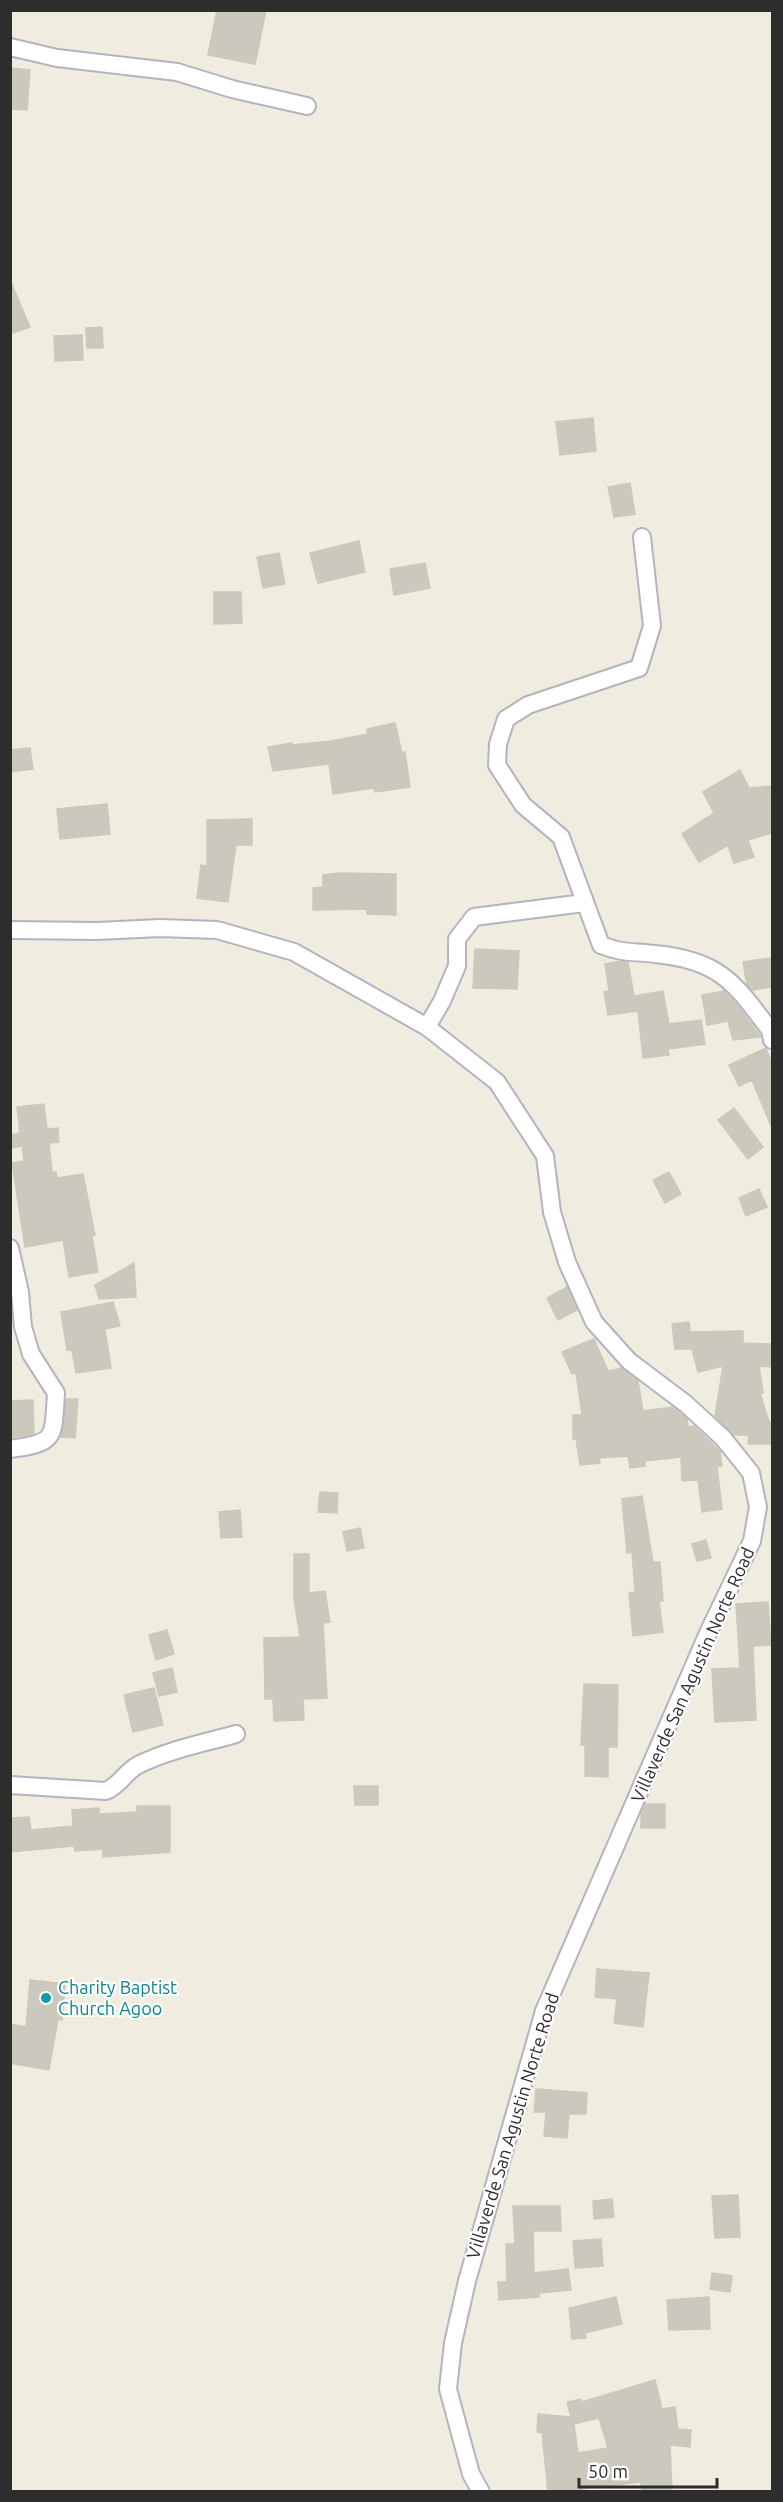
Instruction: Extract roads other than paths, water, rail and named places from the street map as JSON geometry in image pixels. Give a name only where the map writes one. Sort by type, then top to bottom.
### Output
[{"type":"street","points":[[10,47],[57,58],[177,72],[232,89],[308,106]]},
{"type":"street","points":[[642,537],[652,626],[639,668],[528,705],[506,719],[498,744],[497,765],[523,805],[561,837],[601,945],[621,953],[656,954],[706,964],[730,979],[770,1030],[772,1040]]},
{"type":"street","points":[[427,1027],[442,1001],[457,966],[457,939],[474,917],[584,903]]},
{"type":"street","name":"Villaverde San Agustin Norte Road","points":[[10,930],[97,931],[160,928],[217,930],[294,952],[427,1027],[497,1082],[545,1156],[552,1212],[567,1262],[594,1322],[629,1361],[686,1404],[734,1450],[751,1473],[758,1507],[752,1541],[708,1633],[544,2011],[467,2281],[453,2343],[448,2388],[464,2453],[481,2492]]},
{"type":"street","points":[[10,1248],[20,1292],[23,1327],[31,1354],[56,1393],[52,1430],[48,1440],[40,1445],[10,1449]]},
{"type":"street","points":[[10,1785],[106,1791],[116,1787],[124,1775],[148,1761],[236,1734]]},
{"type":"place","name":"Charity Baptist Church Agoo","points":[[46,1998]]}]
